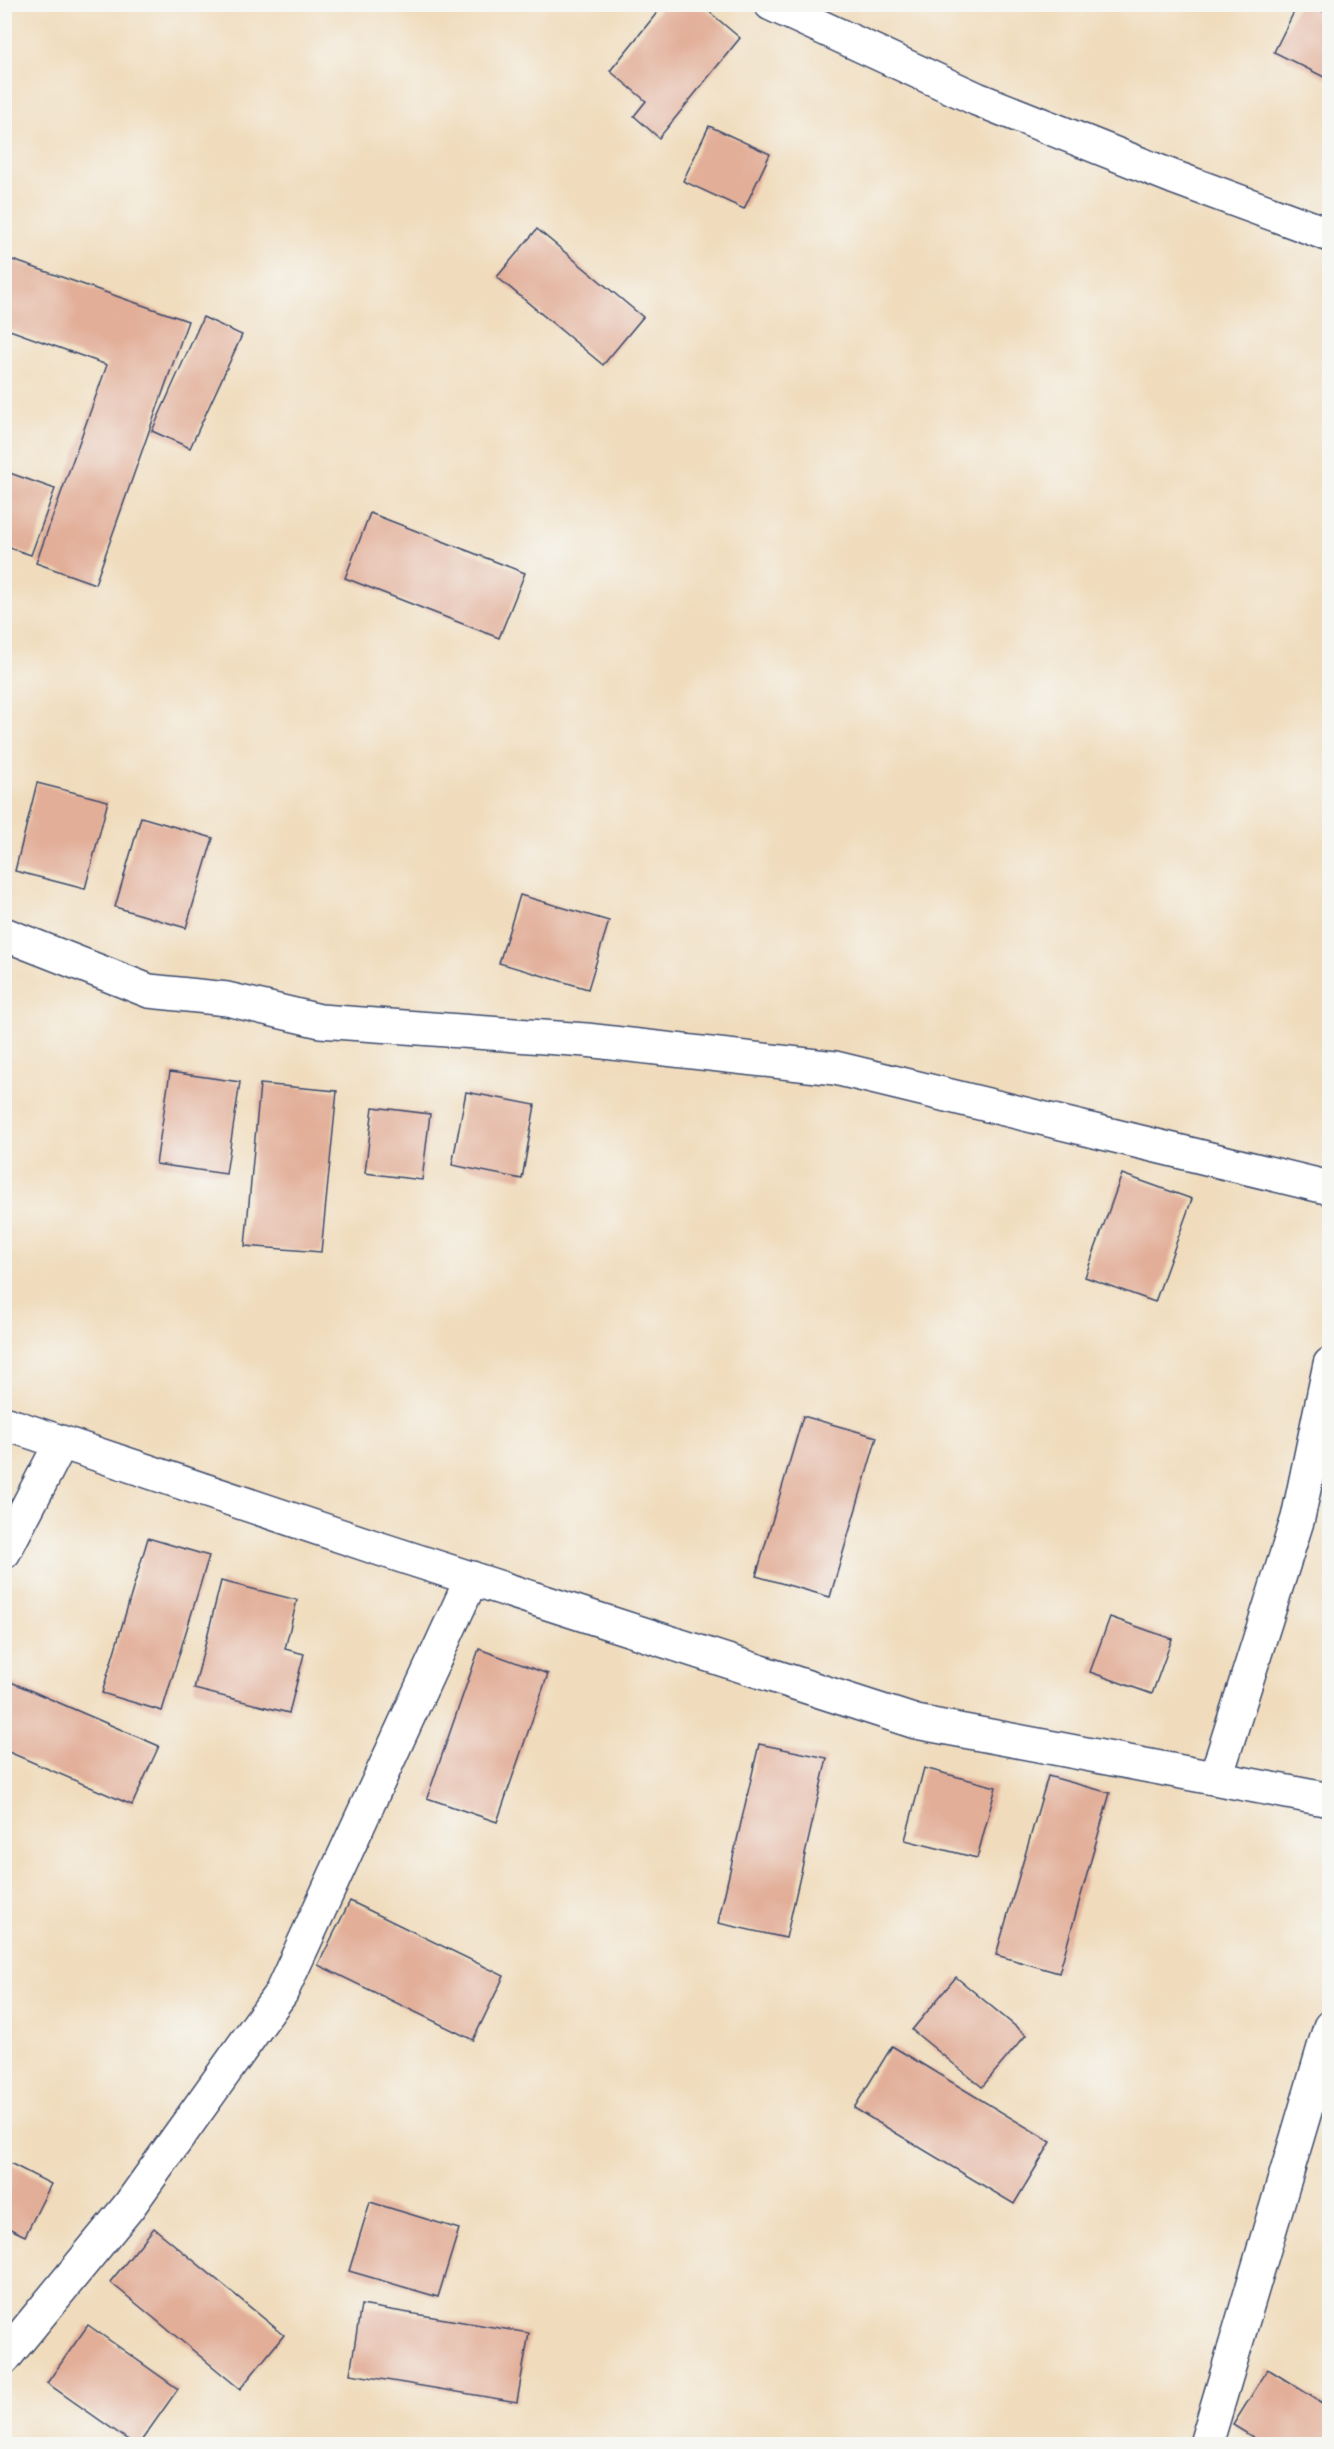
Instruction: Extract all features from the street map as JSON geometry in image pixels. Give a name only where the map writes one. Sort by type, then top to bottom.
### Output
[{"type":"street","points":[[771,4],[977,99],[1173,177],[1329,235]]},
{"type":"street","points":[[4,934],[149,991],[227,999],[320,1021],[586,1040],[835,1068],[1329,1188]]},
{"type":"street","points":[[1216,1777],[1298,1518],[1329,1364]]},
{"type":"street","points":[[4,1423],[916,1722],[1329,1800]]},
{"type":"street","points":[[4,1552],[61,1443]]},
{"type":"street","points":[[4,2358],[129,2206],[281,1993],[472,1578]]},
{"type":"street","points":[[1206,2445],[1329,2027]]},
{"type":"building","points":[[664,4],[700,4],[740,38],[659,138],[634,116],[646,101],[610,71]]},
{"type":"building","points":[[1298,4],[1309,4],[1330,15],[1330,80],[1274,52]]},
{"type":"building","points":[[709,126],[770,154],[744,209],[683,181]]},
{"type":"building","points":[[537,229],[643,317],[603,365],[497,277]]},
{"type":"building","points":[[4,257],[188,321],[95,584],[36,563],[107,365],[4,328]]},
{"type":"building","points":[[203,317],[242,335],[190,448],[152,431]]},
{"type":"building","points":[[4,471],[55,489],[31,555],[4,546]]},
{"type":"building","points":[[370,513],[525,573],[499,638],[345,578]]},
{"type":"building","points":[[37,783],[108,801],[85,889],[15,871]]},
{"type":"building","points":[[141,817],[213,838],[186,928],[115,907]]},
{"type":"building","points":[[520,895],[609,921],[588,989],[499,963]]},
{"type":"building","points":[[170,1072],[240,1082],[226,1174],[156,1164]]},
{"type":"building","points":[[260,1084],[337,1091],[321,1252],[245,1246]]},
{"type":"building","points":[[466,1092],[535,1105],[522,1179],[452,1165]]},
{"type":"building","points":[[373,1107],[430,1114],[422,1180],[365,1173]]},
{"type":"building","points":[[1122,1174],[1192,1199],[1155,1302],[1085,1277]]},
{"type":"building","points":[[803,1416],[877,1437],[830,1597],[756,1576]]},
{"type":"building","points":[[148,1538],[209,1556],[162,1711],[102,1693]]},
{"type":"building","points":[[221,1581],[297,1600],[285,1649],[304,1654],[289,1713],[194,1689]]},
{"type":"building","points":[[1110,1617],[1172,1639],[1152,1694],[1090,1672]]},
{"type":"building","points":[[479,1649],[548,1674],[497,1822],[427,1798]]},
{"type":"building","points":[[4,1679],[159,1746],[132,1805],[4,1750]]},
{"type":"building","points":[[759,1744],[827,1758],[786,1938],[718,1923]]},
{"type":"building","points":[[924,1768],[996,1787],[977,1858],[905,1840]]},
{"type":"building","points":[[1048,1776],[1110,1793],[1059,1973],[996,1955]]},
{"type":"building","points":[[350,1901],[504,1976],[473,2040],[318,1965]]},
{"type":"building","points":[[956,1977],[1026,2035],[982,2087],[912,2030]]},
{"type":"building","points":[[892,2046],[1051,2142],[1014,2204],[854,2108]]},
{"type":"building","points":[[4,2160],[51,2184],[25,2236],[4,2226]]},
{"type":"building","points":[[370,2202],[459,2229],[438,2297],[349,2271]]},
{"type":"building","points":[[154,2228],[284,2335],[240,2389],[110,2282]]},
{"type":"building","points":[[361,2305],[529,2333],[517,2402],[350,2374]]},
{"type":"building","points":[[88,2325],[178,2389],[139,2444],[134,2444],[47,2383]]},
{"type":"building","points":[[1268,2369],[1330,2408],[1330,2444],[1264,2444],[1233,2425]]}]
